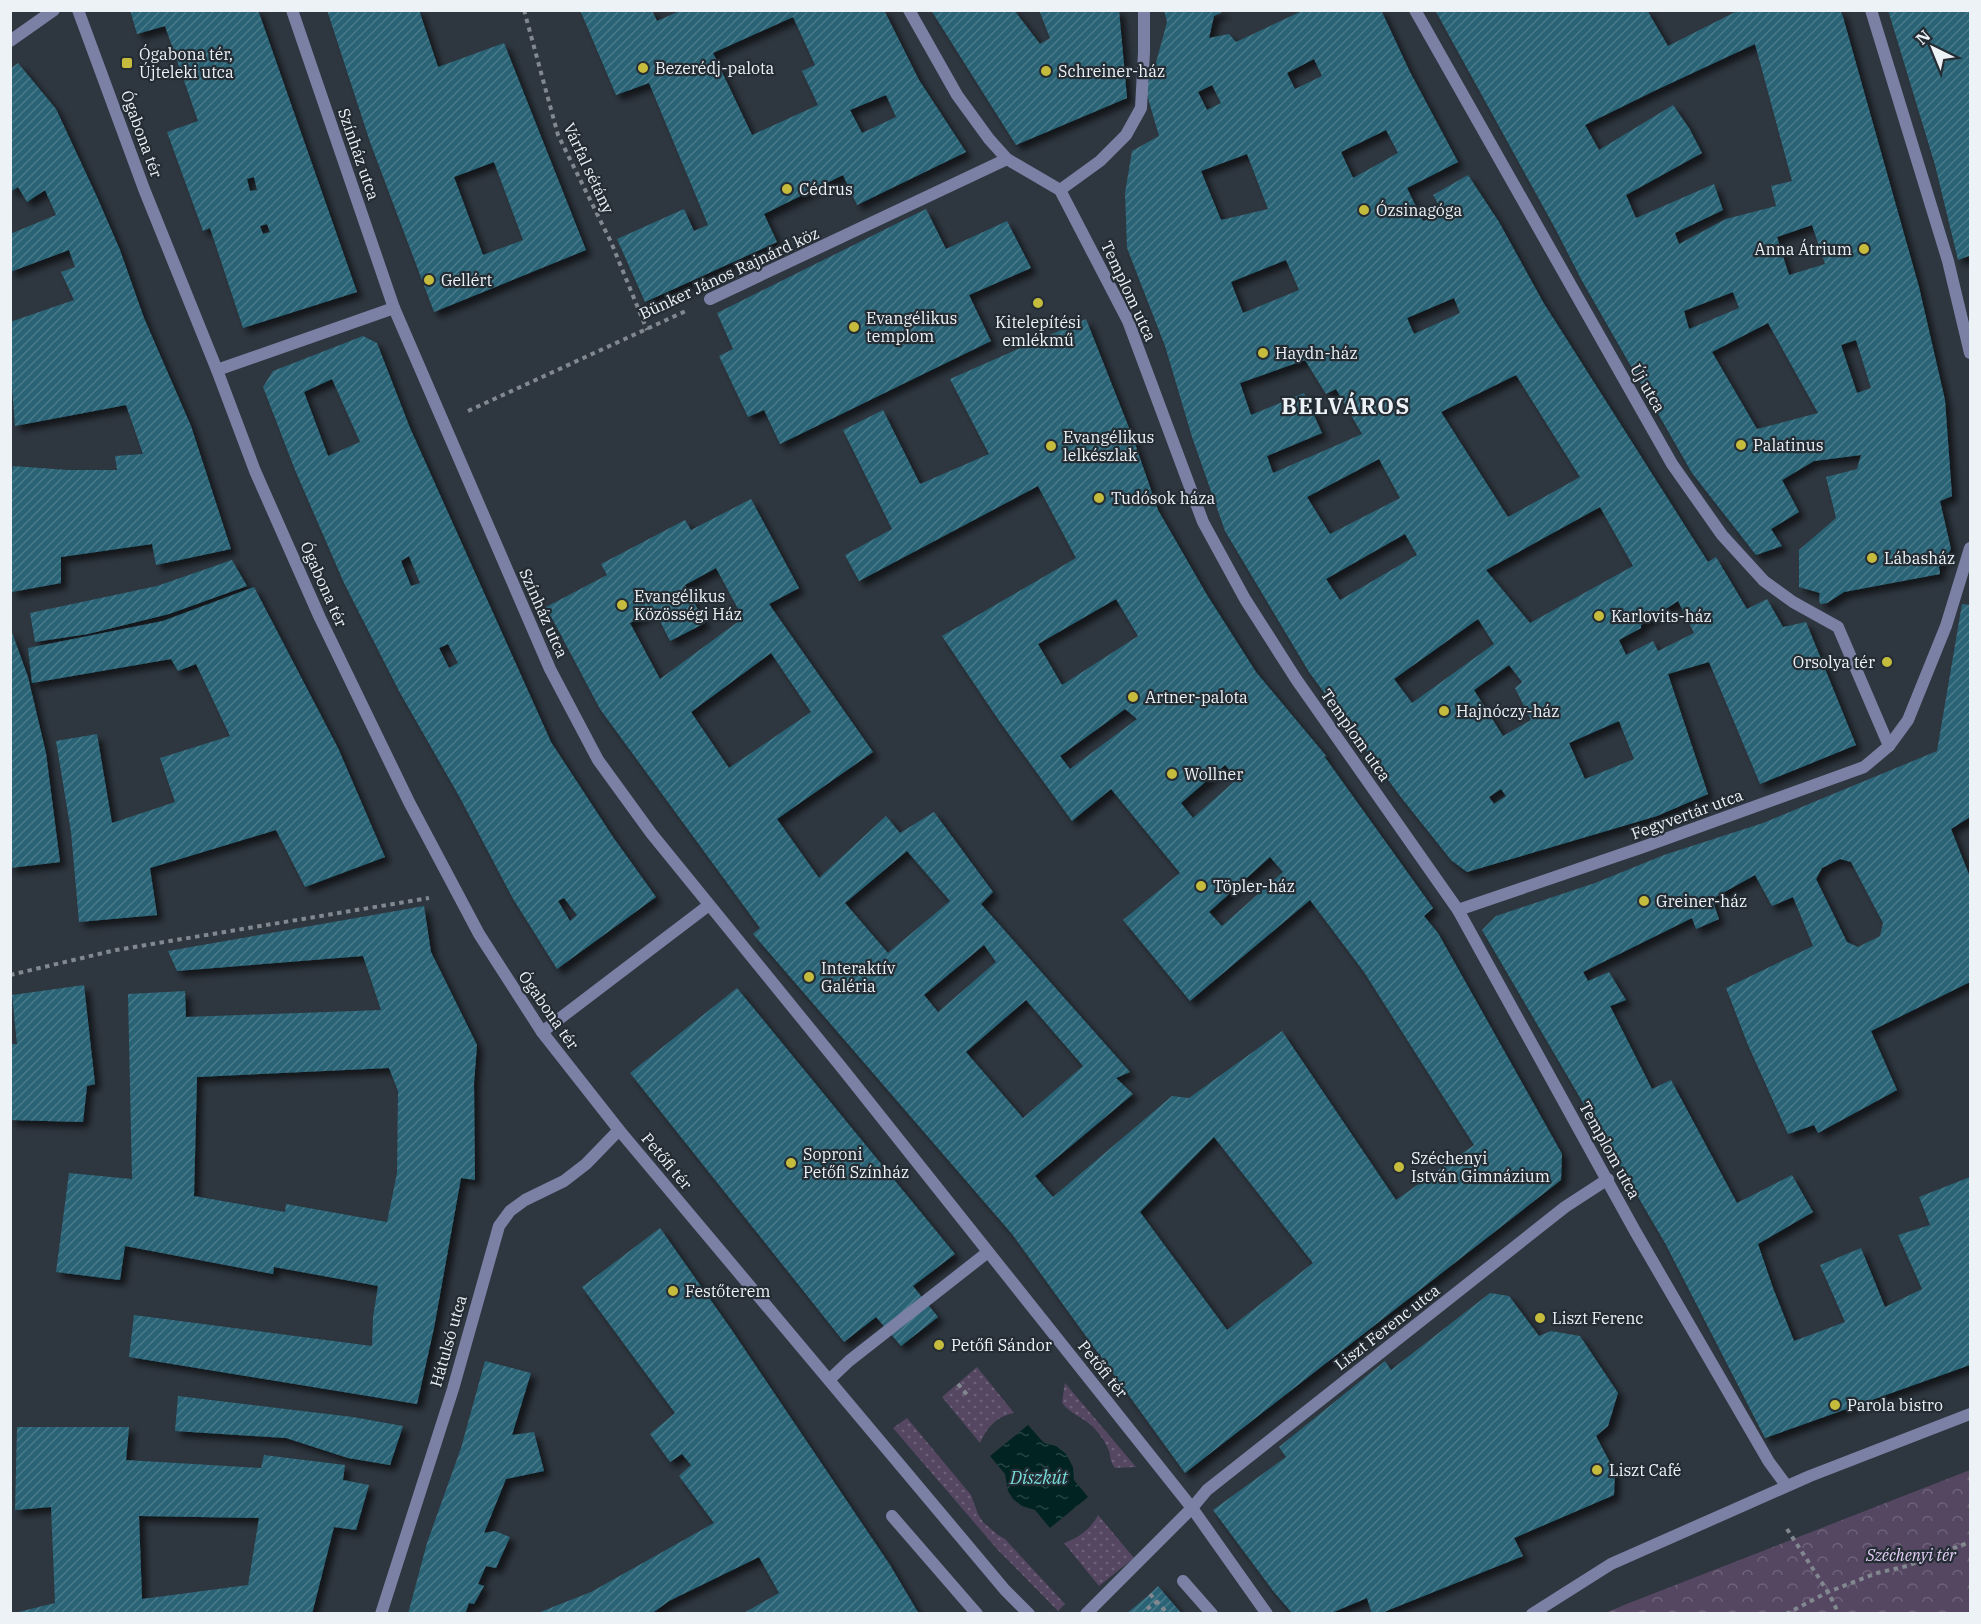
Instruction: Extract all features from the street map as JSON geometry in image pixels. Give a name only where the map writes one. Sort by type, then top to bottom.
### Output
[{"type":"street","points":[[10,41],[54,10]]},
{"type":"street","name":"Ógabona tér","points":[[78,10],[144,189],[255,471],[320,618],[408,802],[479,934],[542,1032],[619,1130]]},
{"type":"street","name":"Színház utca","points":[[292,10],[394,308],[541,648],[575,718],[598,760],[651,833],[842,1068]]},
{"type":"street","points":[[909,10],[957,95],[989,139],[1007,159],[1060,190],[1100,161],[1126,135],[1141,108],[1144,10]]},
{"type":"street","name":"Új utca","points":[[1415,10],[1672,464],[1722,535],[1764,581],[1793,602],[1838,627],[1889,746]]},
{"type":"street","points":[[1871,10],[1948,261],[1971,353]]},
{"type":"street","name":"Bünker János Rajnárd köz","points":[[710,300],[1007,159]]},
{"type":"street","name":"Templom utca","points":[[1060,190],[1128,321],[1203,522],[1245,599],[1296,679],[1458,910],[1635,1231],[1758,1444],[1786,1485]]},
{"type":"street","points":[[217,370],[394,308]]},
{"type":"street","name":"Fegyvertár utca","points":[[1458,910],[1643,847],[1864,766],[1889,746],[1908,720],[1946,626],[1971,548]]},
{"type":"street","points":[[542,1032],[709,905]]},
{"type":"street","name":"Petőfi tér","points":[[842,1068],[1192,1508],[1267,1614]]},
{"type":"street","name":"Petőfi tér","points":[[619,1130],[1005,1590],[1029,1614]]},
{"type":"street","name":"Hátulsó utca","points":[[381,1614],[453,1389],[499,1226],[510,1211],[525,1200],[564,1181],[586,1164],[619,1130]]},
{"type":"street","name":"Liszt Ferenc utca","points":[[1192,1508],[1207,1490],[1565,1207],[1608,1179]]},
{"type":"street","points":[[829,1380],[849,1361],[988,1252]]},
{"type":"street","points":[[1532,1614],[1611,1564],[1786,1485],[1971,1414]]},
{"type":"street","points":[[1086,1614],[1192,1508]]},
{"type":"street","points":[[892,1516],[977,1614]]},
{"type":"street","points":[[1183,1581],[1212,1614]]},
{"type":"street","points":[[1196,1614],[1198,1596]]},
{"type":"street","points":[[1549,1614],[1559,1596]]},
{"type":"path","name":"Várfal sétány","points":[[524,10],[558,135],[611,242],[647,330]]},
{"type":"path","name":"Bünker János Rajnárd köz","points":[[463,413],[710,300]]},
{"type":"path","points":[[10,975],[116,950],[432,897]]},
{"type":"path","points":[[958,1384],[969,1397]]},
{"type":"path","points":[[1787,1529],[1828,1592],[1839,1614]]},
{"type":"path","points":[[1786,1614],[1828,1592],[1971,1542]]},
{"type":"path","points":[[1150,1594],[1167,1613]]},
{"type":"path","points":[[1147,1610],[1158,1601]]},
{"type":"green space","points":[[977,1367],[1014,1413],[993,1423],[980,1443],[942,1397]]},
{"type":"green space","points":[[1065,1382],[1136,1467],[1115,1468],[1102,1437],[1088,1422],[1062,1403]]},
{"type":"green space","points":[[907,1418],[971,1495],[983,1522],[1005,1539],[1065,1604],[1058,1611],[997,1549],[893,1428]]},
{"type":"green space","name":"Széchenyi tér","points":[[1970,1470],[1970,1613],[1606,1613],[1624,1605]]},
{"type":"green space","points":[[1098,1515],[1134,1558],[1099,1586],[1064,1543],[1084,1532]]},
{"type":"water","name":"Díszkút","points":[[1028,1425],[1044,1443],[1056,1446],[1066,1454],[1073,1467],[1074,1480],[1088,1497],[1050,1528],[1035,1510],[1022,1506],[1013,1499],[1008,1491],[1005,1474],[990,1456]]},
{"type":"building","points":[[130,10],[258,10],[357,292],[243,328],[210,228],[203,231],[167,132],[198,121],[165,26],[137,34]],"holes":[[[254,177],[257,190],[250,191],[247,179]],[[267,224],[270,232],[263,234],[260,226]]]},
{"type":"building","points":[[327,10],[419,10],[438,67],[504,43],[586,250],[434,312],[370,142]],"holes":[[[494,162],[523,240],[483,255],[454,177]]]},
{"type":"building","points":[[580,10],[652,10],[657,21],[682,10],[884,10],[919,80],[966,152],[857,205],[843,175],[764,214],[777,242],[645,302],[617,239],[684,209],[694,231],[708,225],[649,83],[616,95]],"holes":[[[793,17],[815,65],[802,71],[818,105],[752,135],[713,53]],[[886,95],[896,117],[862,133],[850,110]]]},
{"type":"building","name":"Schreiner-ház","points":[[931,10],[1014,10],[1040,44],[1050,38],[1039,10],[1119,10],[1127,98],[1016,145]]},
{"type":"building","points":[[1164,10],[1226,10],[1214,16],[1209,38],[1229,34],[1236,42],[1304,10],[1381,10],[1410,72],[1458,162],[1407,188],[1423,221],[1444,214],[1433,195],[1468,175],[1499,222],[1543,302],[1708,562],[1716,557],[1747,609],[1767,599],[1783,627],[1806,622],[1856,745],[1760,784],[1709,662],[1668,674],[1708,794],[1657,816],[1467,872],[1451,860],[1400,796],[1309,672],[1225,531],[1192,437],[1165,346],[1127,248],[1125,193],[1132,151],[1159,136],[1145,88],[1154,70],[1167,22]],"holes":[[[1314,59],[1322,76],[1295,89],[1287,73]],[[1212,85],[1221,103],[1207,110],[1198,92]],[[1386,130],[1398,153],[1353,178],[1341,152]],[[1247,154],[1268,209],[1221,220],[1201,171]],[[1286,260],[1299,290],[1243,313],[1231,282]],[[1454,298],[1460,313],[1414,334],[1407,318]],[[1305,360],[1326,394],[1336,389],[1362,434],[1273,473],[1267,456],[1322,433],[1304,393],[1251,415],[1240,383]],[[1516,375],[1580,477],[1508,517],[1441,412]],[[1379,459],[1400,498],[1330,534],[1307,497]],[[1600,507],[1633,566],[1530,623],[1486,570]],[[1405,534],[1417,555],[1340,600],[1326,579]],[[1678,601],[1694,633],[1658,651],[1653,641],[1626,655],[1619,640],[1641,628],[1641,625]],[[1478,619],[1494,644],[1412,703],[1394,679]],[[1509,665],[1522,682],[1515,688],[1531,720],[1503,736],[1474,690]],[[1619,721],[1634,759],[1585,779],[1569,743]],[[1501,789],[1506,796],[1494,804],[1489,797]]]},
{"type":"building","points":[[1435,10],[1647,10],[1668,46],[1739,10],[1840,10],[1919,287],[1945,400],[1952,496],[1940,501],[1951,549],[1939,567],[1940,574],[1844,592],[1827,603],[1820,604],[1820,593],[1799,587],[1799,550],[1836,518],[1826,477],[1857,469],[1861,455],[1814,461],[1782,480],[1799,512],[1771,529],[1782,546],[1756,555],[1692,473],[1581,279]],"holes":[[[1755,44],[1792,181],[1771,186],[1776,206],[1726,219],[1679,244],[1675,233],[1723,210],[1714,184],[1636,218],[1626,195],[1702,153],[1689,128],[1673,105],[1599,150],[1585,125]],[[1812,225],[1825,264],[1789,275],[1777,237]],[[1733,292],[1739,308],[1689,329],[1684,311]],[[1768,323],[1818,413],[1757,429],[1712,352]],[[1856,340],[1871,388],[1857,393],[1841,345]]]},
{"type":"building","points":[[1888,10],[1970,10],[1970,261],[1969,256],[1958,260],[1935,165]]},
{"type":"building","points":[[18,63],[56,109],[97,197],[120,250],[144,318],[191,426],[231,549],[156,565],[152,544],[61,557],[61,583],[12,592],[10,480],[13,466],[68,470],[117,470],[115,456],[143,454],[126,405],[15,426],[10,362],[10,322],[74,300],[61,272],[75,267],[69,250],[10,272],[10,234],[56,215],[45,190],[27,202],[18,187],[10,192],[10,69]]},
{"type":"building","name":"Evangélikus templom","points":[[926,209],[946,249],[1007,221],[1031,268],[969,295],[991,341],[780,444],[764,410],[748,417],[719,356],[733,349],[717,313]]},
{"type":"building","points":[[1086,319],[1133,438],[1158,510],[1207,595],[1256,672],[1327,757],[1324,756],[1433,908],[1424,916],[1438,933],[1562,1154],[1561,1180],[1185,1473],[1012,1234],[753,934],[760,928],[600,709],[546,607],[607,575],[601,564],[685,520],[691,530],[751,499],[799,588],[769,604],[873,752],[777,819],[819,878],[886,816],[900,833],[934,812],[993,892],[981,904],[1130,1072],[1116,1078],[1133,1094],[1035,1176],[1053,1197],[1172,1096],[1189,1098],[1282,1031],[1396,1200],[1474,1145],[1364,972],[1310,900],[1190,1001],[1123,920],[1180,873],[1111,789],[1072,821],[1000,722],[942,636],[1076,558],[1038,486],[859,581],[845,555],[892,529],[843,430],[883,410],[920,484],[989,454],[950,379]],"holes":[[[716,568],[743,618],[660,679],[630,623],[655,611],[670,641],[705,623],[685,585]],[[1116,599],[1138,636],[1062,685],[1038,644]],[[771,653],[811,712],[729,768],[691,712]],[[1125,709],[1137,719],[1070,769],[1060,756]],[[1225,765],[1237,779],[1193,818],[1181,803]],[[907,851],[950,901],[888,953],[845,903]],[[1270,857],[1283,872],[1222,926],[1209,912]],[[984,945],[996,962],[938,1012],[924,995]],[[1026,1000],[1083,1066],[1023,1118],[966,1052]],[[1214,1137],[1313,1263],[1227,1330],[1140,1212]]]},
{"type":"building","points":[[363,336],[377,343],[410,428],[551,742],[613,837],[656,897],[557,969],[512,897],[459,796],[399,691],[344,583],[295,470],[263,387],[273,371]],"holes":[[[332,379],[360,442],[328,456],[304,392]],[[409,556],[420,583],[411,586],[401,561]],[[448,644],[458,663],[449,668],[439,648]],[[564,898],[577,915],[570,921],[558,901]]]},
{"type":"building","points":[[232,560],[247,586],[169,614],[88,634],[35,642],[30,613],[157,586]]},
{"type":"building","points":[[254,587],[338,748],[385,857],[305,887],[276,830],[150,868],[157,915],[79,922],[71,832],[56,741],[97,734],[112,823],[175,802],[160,758],[230,736],[196,664],[178,671],[171,659],[32,683],[28,648],[163,621]]},
{"type":"building","points":[[1962,604],[1970,605],[1970,817],[1951,829],[1970,877],[1970,982],[1871,1031],[1897,1090],[1818,1133],[1814,1125],[1788,1134],[1748,1045],[1726,988],[1813,946],[1793,897],[1772,906],[1755,875],[1712,899],[1719,919],[1696,929],[1692,918],[1583,972],[1588,981],[1609,972],[1626,1000],[1610,1006],[1652,1089],[1671,1080],[1737,1203],[1792,1175],[1813,1212],[1758,1244],[1794,1341],[1845,1322],[1820,1265],[1861,1248],[1885,1307],[1922,1289],[1898,1235],[1930,1225],[1919,1197],[1970,1177],[1970,1365],[1765,1438],[1665,1243],[1482,930],[1496,916],[1595,883],[1664,855],[1763,823],[1937,751]],"holes":[[[1840,859],[1851,862],[1883,923],[1880,936],[1858,947],[1847,942],[1816,879],[1822,868]]]},
{"type":"building","points":[[10,627],[28,677],[46,753],[60,862],[10,868]]},
{"type":"building","points":[[424,906],[431,952],[477,1045],[474,1083],[475,1180],[461,1178],[434,1328],[417,1404],[129,1357],[134,1315],[372,1346],[373,1317],[378,1286],[274,1267],[273,1274],[125,1246],[120,1280],[56,1272],[69,1173],[132,1179],[128,994],[185,991],[186,1017],[381,1010],[363,956],[177,971],[168,951]],"holes":[[[389,1068],[398,1091],[397,1173],[387,1222],[286,1204],[285,1212],[194,1196],[197,1077]]]},
{"type":"building","points":[[84,985],[95,1084],[87,1086],[83,1122],[10,1120],[10,1044],[17,1044],[12,995]]},
{"type":"building","name":"Soproni Petőfi Színház","points":[[737,988],[955,1254],[913,1286],[938,1317],[901,1346],[876,1317],[844,1342],[630,1073]]},
{"type":"building","points":[[660,1228],[890,1565],[919,1614],[742,1614],[779,1593],[759,1557],[669,1601],[651,1614],[535,1614],[591,1592],[714,1523],[679,1476],[691,1465],[682,1454],[670,1462],[650,1434],[675,1413],[582,1287]]},
{"type":"building","points":[[1490,1293],[1509,1296],[1539,1336],[1551,1331],[1580,1336],[1618,1393],[1608,1426],[1596,1436],[1615,1472],[1614,1495],[1514,1538],[1523,1556],[1379,1614],[1372,1614],[1367,1598],[1329,1614],[1293,1614],[1213,1510],[1286,1457],[1279,1447],[1385,1361],[1391,1370]]},
{"type":"building","points":[[485,1361],[531,1373],[512,1435],[534,1432],[544,1471],[506,1479],[484,1533],[495,1531],[510,1537],[496,1568],[486,1566],[478,1584],[484,1586],[474,1604],[469,1603],[465,1614],[408,1614],[427,1543],[461,1448]]},
{"type":"building","points":[[178,1396],[353,1417],[403,1426],[390,1465],[348,1458],[286,1438],[175,1431]]},
{"type":"building","points":[[17,1427],[129,1427],[126,1460],[261,1468],[264,1455],[345,1465],[343,1480],[369,1485],[356,1530],[334,1527],[312,1614],[10,1614],[55,1603],[51,1507],[15,1510]],"holes":[[[139,1516],[259,1518],[248,1585],[142,1599]]]},
{"type":"building","points":[[1158,1586],[1182,1614],[1126,1614],[1150,1594]]},
{"type":"place","name":"Ógabona tér, Újteleki utca","points":[[127,63]]},
{"type":"place","name":"Bezerédj-palota","points":[[643,68]]},
{"type":"place","name":"Schreiner-ház","points":[[1046,71]]},
{"type":"place","name":"Cédrus","points":[[787,189]]},
{"type":"place","name":"Ózsinagóga","points":[[1364,210]]},
{"type":"place","name":"Anna Átrium","points":[[1864,249]]},
{"type":"place","name":"Gellért","points":[[429,280]]},
{"type":"place","name":"Kitelepítési emlékmű","points":[[1038,303]]},
{"type":"place","name":"Evangélikus templom","points":[[854,327]]},
{"type":"place","name":"Haydn-ház","points":[[1263,353]]},
{"type":"place","name":"Palatinus","points":[[1741,445]]},
{"type":"place","name":"Evangélikus lelkészlak","points":[[1051,446]]},
{"type":"place","name":"Tudósok háza","points":[[1099,498]]},
{"type":"place","name":"Lábasház","points":[[1872,558]]},
{"type":"place","name":"Evangélikus Közösségi Ház","points":[[622,605]]},
{"type":"place","name":"Karlovits-ház","points":[[1599,616]]},
{"type":"place","name":"Orsolya tér","points":[[1887,662]]},
{"type":"place","name":"Artner-palota","points":[[1133,697]]},
{"type":"place","name":"Hajnóczy-ház","points":[[1444,711]]},
{"type":"place","name":"Wollner","points":[[1172,774]]},
{"type":"place","name":"Töpler-ház","points":[[1201,886]]},
{"type":"place","name":"Greiner-ház","points":[[1644,901]]},
{"type":"place","name":"Interaktív Galéria","points":[[809,977]]},
{"type":"place","name":"Soproni Petőfi Színház","points":[[791,1163]]},
{"type":"place","name":"Széchenyi István Gimnázium","points":[[1399,1167]]},
{"type":"place","name":"Festőterem","points":[[673,1291]]},
{"type":"place","name":"Liszt Ferenc","points":[[1540,1318]]},
{"type":"place","name":"Petőfi Sándor","points":[[939,1345]]},
{"type":"place","name":"Parola bistro","points":[[1835,1405]]},
{"type":"place","name":"Liszt Café","points":[[1597,1470]]},
{"type":"district","name":"BELVÁROS","points":[[1346,405]]}]
